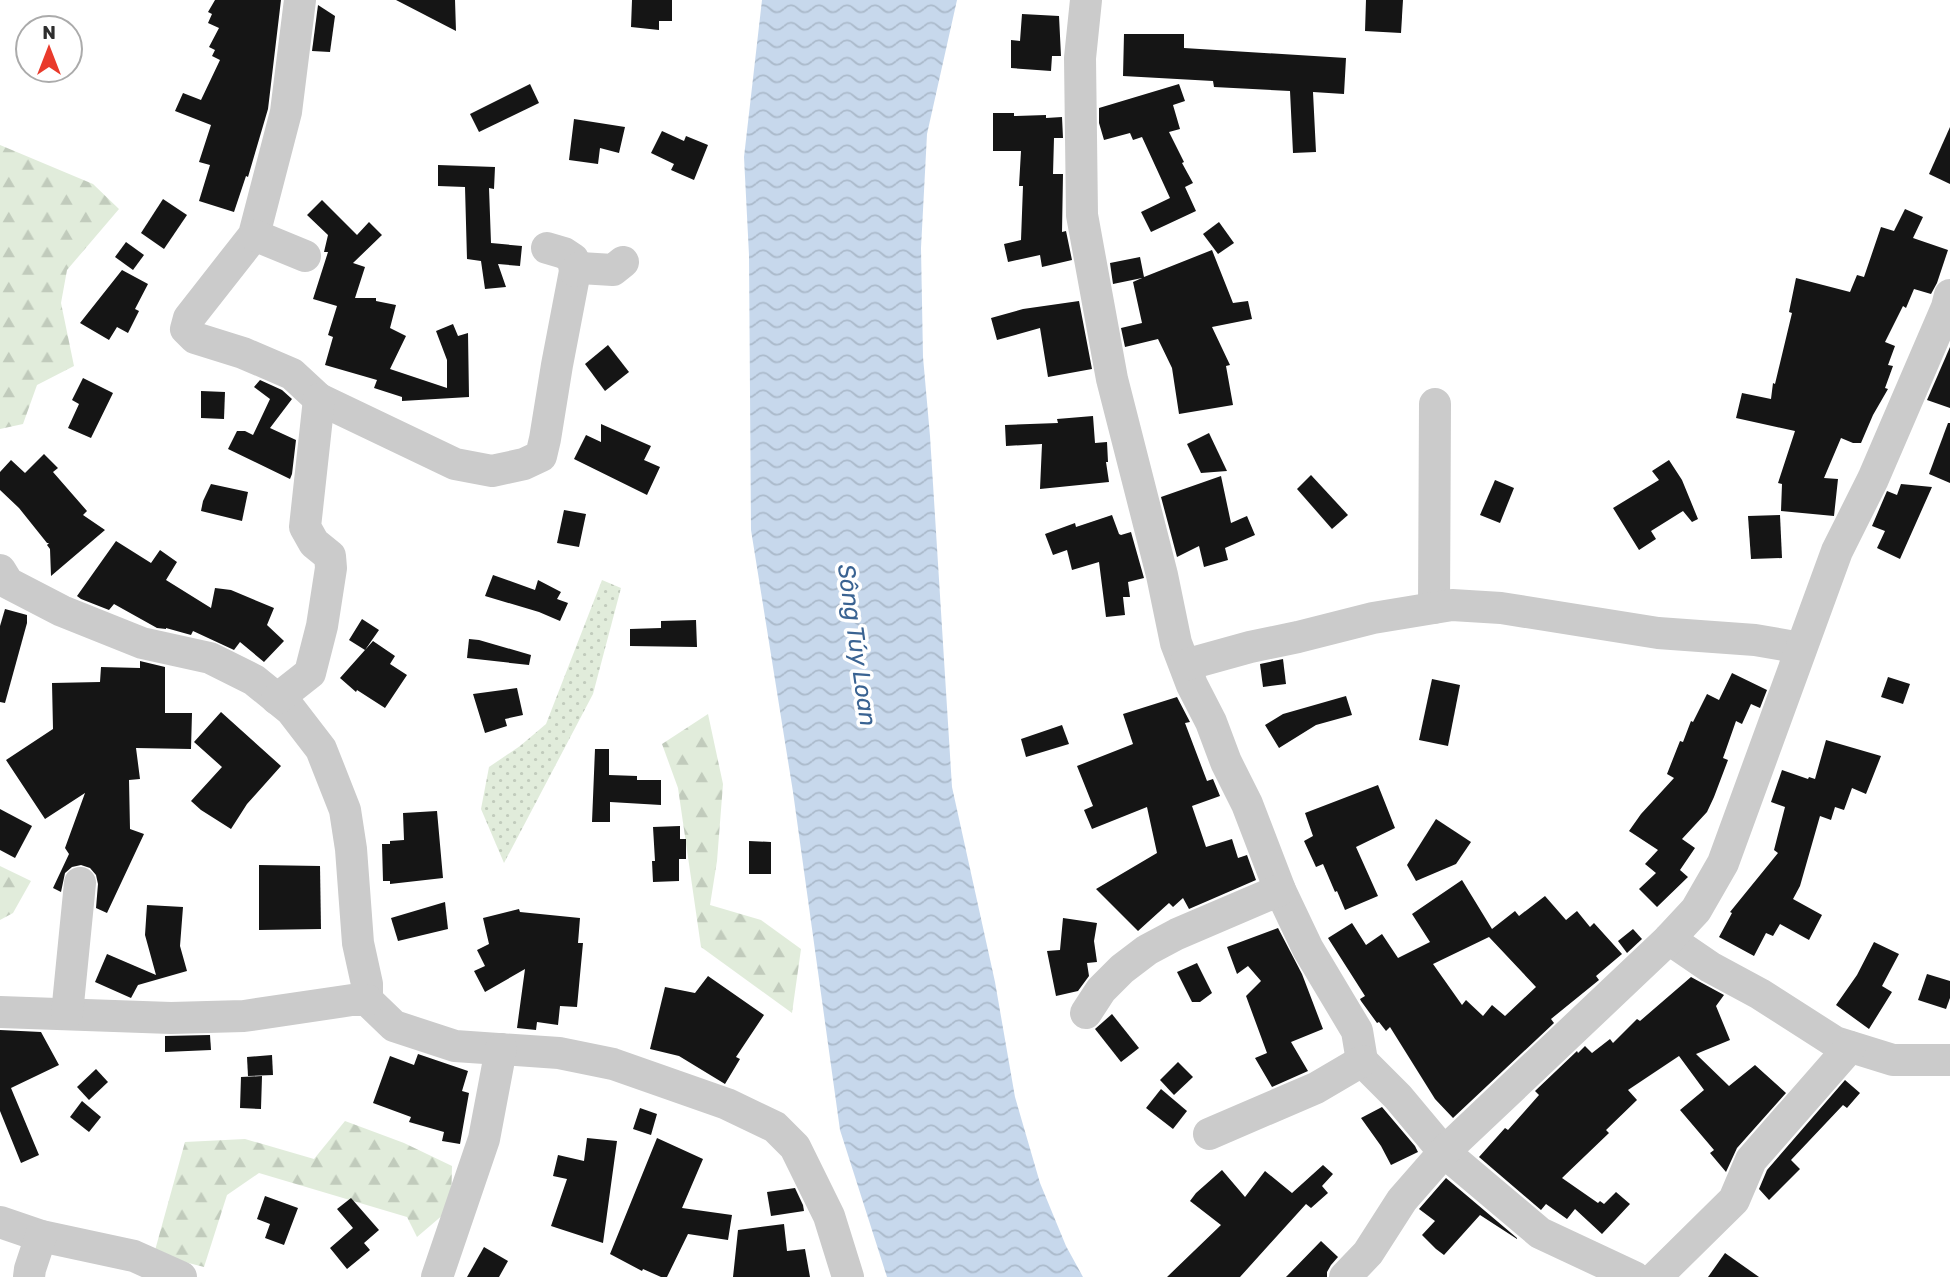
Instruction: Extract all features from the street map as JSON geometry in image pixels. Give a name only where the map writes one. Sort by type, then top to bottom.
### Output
[{"type":"street","points":[[300,0],[286,112],[254,235],[189,317],[186,329],[195,338],[243,353],[292,374],[319,399],[455,464],[492,471],[524,464],[541,456],[575,271],[573,259],[547,248]]},
{"type":"street","points":[[1086,0],[1080,58],[1083,215],[1112,379],[1162,576],[1176,643],[1192,685],[1211,722],[1226,762],[1247,804],[1280,890],[1308,949],[1357,1031],[1362,1061],[1398,1097],[1444,1152],[1540,1233],[1634,1277]]},
{"type":"street","points":[[254,235],[305,256]]},
{"type":"street","points":[[575,271],[580,268],[613,270],[622,262]]},
{"type":"street","points":[[1345,1277],[1368,1253],[1402,1200],[1444,1152],[1696,911],[1723,863],[1837,551],[1873,479],[1950,295]]},
{"type":"street","points":[[277,699],[310,673],[322,626],[331,568],[330,556],[314,543],[305,527],[319,399]]},
{"type":"street","points":[[1434,608],[1435,404]]},
{"type":"street","points":[[0,570],[8,583],[62,611],[142,643],[210,658],[254,680],[291,710],[321,750],[345,810],[351,849],[358,943],[367,984],[367,1000]]},
{"type":"street","points":[[1185,665],[1373,618],[1452,605],[1501,608],[1658,633],[1755,640],[1801,648]]},
{"type":"street","points":[[67,1014],[80,883]]},
{"type":"street","points":[[1086,1013],[1101,990],[1147,950],[1177,934],[1280,890]]},
{"type":"street","points":[[1669,939],[1710,967],[1835,1042],[1893,1060],[1950,1060]]},
{"type":"street","points":[[0,1012],[171,1018],[244,1016],[367,1000],[394,1026],[455,1046],[559,1053],[613,1064],[727,1104],[775,1127],[795,1147],[829,1216],[848,1277]]},
{"type":"street","points":[[1656,1277],[1734,1200],[1751,1160],[1850,1047]]},
{"type":"street","points":[[437,1277],[484,1139],[501,1049]]},
{"type":"street","points":[[1209,1134],[1317,1088],[1362,1061]]},
{"type":"street","points":[[0,1222],[41,1236],[134,1256],[181,1277]]},
{"type":"street","points":[[29,1277],[41,1236]]},
{"type":"green space","points":[[0,145],[93,184],[119,209],[67,270],[61,303],[74,366],[37,385],[23,424],[0,429]]},
{"type":"green space","points":[[602,580],[621,588],[593,694],[504,863],[481,809],[489,767],[546,724]]},
{"type":"green space","points":[[708,714],[723,784],[717,861],[710,905],[761,920],[801,949],[792,1013],[701,947],[678,788],[662,744]]},
{"type":"green space","points":[[0,866],[31,881],[13,913],[0,920]]},
{"type":"green space","points":[[345,1121],[404,1143],[452,1166],[451,1208],[417,1237],[407,1217],[259,1173],[227,1195],[204,1267],[154,1254],[185,1142],[245,1139],[314,1159]]},
{"type":"water","name":"Sông Túy Loan","points":[[762,0],[957,0],[927,134],[921,248],[923,357],[952,787],[995,982],[1015,1097],[1040,1183],[1066,1246],[1083,1277],[887,1277],[840,1130],[793,792],[751,530],[749,255],[744,157]]},
{"type":"building","points":[[215,0],[281,0],[268,109],[248,177],[246,176],[234,212],[199,201],[210,165],[199,162],[211,125],[175,111],[183,93],[201,100],[220,60],[212,56],[215,50],[209,47],[219,28],[208,23],[212,14],[208,12]]},
{"type":"building","points":[[396,0],[455,0],[456,31]]},
{"type":"building","points":[[632,0],[672,0],[672,21],[659,21],[659,30],[631,27]]},
{"type":"building","points":[[1366,0],[1403,0],[1401,33],[1365,31]]},
{"type":"building","points":[[318,5],[335,16],[330,52],[312,51]]},
{"type":"building","points":[[1022,14],[1059,16],[1061,56],[1052,56],[1051,71],[1011,68],[1011,40],[1020,41]]},
{"type":"building","points":[[1124,34],[1184,34],[1184,48],[1346,58],[1344,94],[1313,92],[1316,152],[1293,153],[1290,91],[1214,87],[1213,81],[1123,76]]},
{"type":"building","points":[[530,84],[539,103],[479,132],[470,114]]},
{"type":"building","points":[[1179,84],[1185,101],[1173,105],[1180,129],[1169,132],[1193,183],[1185,187],[1196,211],[1151,232],[1141,212],[1170,198],[1142,137],[1133,140],[1130,133],[1104,140],[1099,123],[1099,108]]},
{"type":"building","points":[[993,113],[1062,117],[1063,138],[1054,138],[1053,174],[1063,174],[1062,232],[1066,231],[1072,260],[1042,267],[1040,255],[1008,262],[1004,244],[1021,240],[1021,151],[993,151]]},
{"type":"building","points":[[574,119],[625,127],[619,153],[600,148],[598,164],[569,160]]},
{"type":"building","points":[[1950,127],[1950,184],[1929,174]]},
{"type":"building","points":[[662,131],[684,141],[686,136],[708,145],[694,180],[671,170],[674,164],[651,153]]},
{"type":"building","points":[[438,165],[495,167],[494,189],[489,188],[491,243],[522,246],[520,266],[498,264],[506,287],[485,289],[481,261],[467,259],[465,187],[438,186]]},
{"type":"building","points":[[163,199],[187,215],[164,249],[141,233]]},
{"type":"building","points":[[322,200],[357,235],[369,222],[382,235],[353,263],[365,267],[355,298],[376,298],[376,301],[396,305],[390,328],[406,336],[390,369],[447,388],[447,360],[436,331],[453,324],[458,336],[468,333],[469,397],[402,401],[402,397],[374,388],[377,380],[325,365],[333,337],[328,335],[337,306],[313,299],[328,252],[324,252],[328,235],[307,215]]},
{"type":"building","points":[[1905,209],[1923,217],[1913,238],[1948,250],[1937,283],[1931,294],[1914,289],[1906,308],[1903,306],[1885,342],[1895,346],[1888,365],[1893,366],[1885,388],[1888,389],[1861,443],[1841,438],[1824,478],[1838,479],[1834,516],[1781,511],[1782,484],[1778,483],[1795,431],[1736,418],[1742,393],[1771,399],[1792,313],[1789,312],[1796,278],[1850,292],[1857,275],[1864,277],[1881,227],[1894,231]]},
{"type":"building","points":[[1219,222],[1234,243],[1218,254],[1203,234]]},
{"type":"building","points":[[126,242],[144,255],[133,270],[115,257]]},
{"type":"building","points":[[1212,250],[1233,303],[1248,301],[1252,319],[1212,327],[1230,365],[1226,366],[1233,405],[1179,414],[1172,368],[1158,339],[1125,347],[1121,328],[1142,323],[1133,282],[1142,278],[1113,284],[1110,263],[1140,257],[1144,277]]},
{"type":"building","points":[[122,270],[148,284],[135,309],[139,311],[128,333],[117,327],[109,340],[80,323]]},
{"type":"building","points":[[1079,301],[1092,369],[1048,377],[1040,328],[997,340],[991,318],[1023,309]]},
{"type":"building","points":[[608,345],[629,372],[605,391],[585,364]]},
{"type":"building","points":[[1950,347],[1950,408],[1927,400]]},
{"type":"building","points":[[83,378],[113,393],[91,438],[68,428],[79,404],[72,400]]},
{"type":"building","points":[[260,380],[282,390],[292,399],[270,428],[296,440],[290,479],[228,449],[237,431],[253,435],[270,399],[254,387]]},
{"type":"building","points":[[201,391],[225,392],[224,419],[201,418]]},
{"type":"building","points":[[1093,416],[1095,443],[1107,442],[1109,482],[1040,489],[1042,444],[1006,446],[1005,425],[1058,423],[1057,419]]},
{"type":"building","points":[[1950,423],[1950,483],[1929,474]]},
{"type":"building","points":[[601,424],[651,446],[644,460],[660,467],[647,495],[574,459],[586,435],[601,442]]},
{"type":"building","points":[[1209,433],[1227,471],[1201,473],[1187,444]]},
{"type":"building","points":[[44,454],[58,468],[53,472],[87,511],[83,515],[105,530],[51,576],[50,549],[47,545],[49,543],[0,490],[0,472],[11,460],[25,473]]},
{"type":"building","points":[[1669,460],[1682,480],[1698,519],[1692,522],[1683,511],[1651,531],[1656,539],[1639,550],[1613,508],[1659,480],[1652,471]]},
{"type":"building","points":[[1311,475],[1348,515],[1332,529],[1297,489]]},
{"type":"building","points":[[1221,476],[1231,523],[1247,516],[1255,535],[1225,548],[1228,560],[1204,567],[1199,546],[1177,557],[1161,497]]},
{"type":"building","points":[[1495,480],[1514,488],[1500,523],[1480,515]]},
{"type":"building","points":[[211,484],[248,492],[242,521],[201,511]]},
{"type":"building","points":[[1901,484],[1932,487],[1900,559],[1877,548],[1885,531],[1872,526],[1887,491],[1897,495]]},
{"type":"building","points":[[564,510],[586,514],[579,547],[557,543]]},
{"type":"building","points":[[1112,515],[1119,534],[1131,532],[1144,578],[1128,582],[1130,597],[1123,597],[1125,615],[1106,617],[1099,562],[1072,570],[1067,550],[1053,555],[1045,534],[1075,523],[1076,527]]},
{"type":"building","points":[[1780,515],[1782,558],[1751,559],[1748,516]]},
{"type":"building","points":[[116,541],[151,563],[160,550],[177,562],[166,580],[211,608],[215,588],[231,590],[274,608],[267,625],[284,641],[264,662],[240,642],[234,650],[193,631],[191,635],[157,628],[114,604],[109,610],[81,599],[77,596]]},
{"type":"building","points":[[493,575],[535,590],[538,580],[561,592],[557,599],[568,603],[560,621],[485,596]]},
{"type":"building","points":[[5,609],[27,615],[27,623],[5,703],[0,702],[0,626]]},
{"type":"building","points":[[362,619],[379,630],[365,650],[349,640]]},
{"type":"building","points":[[696,620],[697,647],[630,646],[630,629],[661,628],[661,621]]},
{"type":"building","points":[[469,639],[531,655],[529,665],[467,658]]},
{"type":"building","points":[[373,641],[395,656],[390,664],[407,675],[385,708],[357,690],[356,692],[340,678]]},
{"type":"building","points":[[1283,659],[1286,684],[1263,687],[1260,664]]},
{"type":"building","points":[[140,661],[165,667],[165,713],[192,713],[191,749],[136,748],[140,779],[129,780],[130,829],[144,834],[107,913],[96,908],[98,884],[96,875],[90,868],[81,865],[72,867],[65,873],[61,892],[53,888],[69,854],[65,848],[85,793],[45,819],[6,760],[53,729],[52,683],[100,682],[101,667],[140,668]]},
{"type":"building","points":[[1732,673],[1767,690],[1760,708],[1751,704],[1742,724],[1736,721],[1723,758],[1728,760],[1714,797],[1707,812],[1682,839],[1695,848],[1680,870],[1688,877],[1657,907],[1639,889],[1656,873],[1645,864],[1658,850],[1629,831],[1674,778],[1667,774],[1680,741],[1683,742],[1691,721],[1693,722],[1707,694],[1719,700]]},
{"type":"building","points":[[1888,677],[1910,684],[1903,704],[1881,697]]},
{"type":"building","points":[[1432,679],[1460,685],[1448,746],[1419,740]]},
{"type":"building","points":[[517,688],[523,715],[505,719],[507,726],[485,733],[473,694]]},
{"type":"building","points":[[1346,696],[1352,715],[1316,725],[1279,748],[1265,725],[1283,714]]},
{"type":"building","points":[[1177,697],[1190,722],[1185,723],[1207,781],[1213,779],[1220,796],[1192,806],[1206,847],[1232,839],[1238,858],[1247,855],[1256,880],[1189,909],[1183,898],[1173,907],[1169,903],[1138,931],[1096,889],[1157,853],[1147,807],[1092,829],[1084,810],[1093,806],[1077,766],[1133,744],[1123,714]]},
{"type":"building","points":[[221,712],[281,766],[247,804],[231,829],[191,801],[222,767],[194,742]]},
{"type":"building","points":[[1062,725],[1069,744],[1026,757],[1021,739]]},
{"type":"building","points":[[1826,740],[1881,756],[1866,794],[1852,788],[1844,810],[1835,807],[1831,820],[1820,816],[1800,886],[1793,899],[1822,915],[1809,940],[1780,924],[1773,936],[1766,933],[1754,956],[1719,937],[1732,913],[1730,912],[1778,853],[1774,850],[1785,807],[1771,802],[1782,770],[1815,779]]},
{"type":"building","points":[[595,749],[609,749],[609,775],[637,776],[637,780],[661,780],[661,805],[610,802],[610,822],[592,822]]},
{"type":"building","points":[[1378,785],[1395,828],[1356,847],[1378,896],[1345,910],[1323,864],[1316,867],[1304,841],[1313,836],[1305,813]]},
{"type":"building","points":[[0,809],[32,826],[15,858],[0,850]]},
{"type":"building","points":[[437,811],[443,878],[390,884],[390,881],[383,881],[382,844],[404,840],[403,813]]},
{"type":"building","points":[[1436,819],[1471,842],[1456,864],[1416,881],[1407,865]]},
{"type":"building","points":[[680,826],[680,839],[686,839],[686,859],[679,859],[679,881],[653,882],[653,827]]},
{"type":"building","points":[[749,841],[771,842],[771,874],[749,874]]},
{"type":"building","points":[[259,865],[320,866],[321,929],[259,930]]},
{"type":"building","points":[[1462,880],[1492,929],[1515,911],[1519,916],[1545,896],[1566,920],[1577,911],[1590,927],[1594,923],[1622,954],[1596,976],[1599,980],[1551,1019],[1554,1023],[1453,1118],[1435,1099],[1390,1027],[1386,1031],[1377,1023],[1361,1001],[1365,996],[1328,938],[1352,923],[1366,945],[1382,934],[1398,958],[1430,942],[1412,914]],"holes":[[[1489,937],[1536,987],[1505,1016],[1492,1005],[1483,1016],[1466,1000],[1462,1005],[1433,964]]]},
{"type":"building","points":[[445,902],[448,929],[398,941],[391,918]]},
{"type":"building","points":[[147,905],[183,907],[180,946],[187,971],[138,985],[131,998],[95,982],[107,954],[156,975],[145,935]]},
{"type":"building","points":[[519,909],[520,912],[580,918],[578,943],[583,943],[577,1007],[560,1006],[558,1025],[537,1022],[536,1030],[517,1028],[525,969],[485,992],[474,971],[485,966],[477,950],[489,944],[483,918]]},
{"type":"building","points":[[1063,918],[1097,923],[1094,941],[1097,962],[1087,963],[1089,976],[1078,991],[1056,996],[1047,951],[1060,950]]},
{"type":"building","points":[[1278,928],[1302,974],[1323,1029],[1291,1042],[1308,1071],[1272,1087],[1255,1058],[1267,1053],[1246,996],[1261,981],[1248,966],[1237,974],[1227,947]]},
{"type":"building","points":[[1633,929],[1642,939],[1627,953],[1618,941]]},
{"type":"building","points":[[1874,942],[1899,954],[1882,986],[1892,992],[1869,1029],[1836,1005],[1857,975]]},
{"type":"building","points":[[1197,963],[1212,993],[1200,1002],[1192,1002],[1177,972]]},
{"type":"building","points":[[1927,974],[1950,981],[1950,998],[1946,1009],[1918,1000]]},
{"type":"building","points":[[708,976],[764,1015],[736,1057],[740,1059],[725,1084],[679,1056],[650,1049],[665,987],[695,993]]},
{"type":"building","points":[[1691,977],[1724,995],[1716,1006],[1730,1040],[1696,1054],[1729,1086],[1755,1065],[1786,1093],[1737,1148],[1726,1172],[1710,1153],[1714,1150],[1680,1110],[1704,1090],[1679,1056],[1628,1090],[1637,1100],[1606,1130],[1609,1133],[1562,1178],[1598,1203],[1600,1201],[1604,1204],[1616,1192],[1630,1204],[1602,1234],[1575,1209],[1567,1219],[1546,1204],[1541,1210],[1479,1157],[1539,1095],[1535,1091],[1577,1051],[1578,1053],[1585,1046],[1592,1053],[1610,1039],[1613,1043],[1637,1019],[1640,1021]]},
{"type":"building","points":[[1112,1014],[1139,1048],[1121,1062],[1095,1029]]},
{"type":"building","points":[[0,1030],[41,1032],[59,1065],[11,1088],[39,1155],[21,1163],[0,1111]]},
{"type":"building","points":[[210,1035],[211,1050],[165,1052],[165,1036]]},
{"type":"building","points":[[418,1054],[468,1071],[462,1091],[469,1093],[460,1144],[442,1141],[444,1132],[409,1122],[411,1117],[373,1103],[390,1056],[414,1065]]},
{"type":"building","points":[[272,1055],[273,1075],[248,1076],[247,1057]]},
{"type":"building","points":[[1178,1062],[1193,1077],[1174,1095],[1160,1080]]},
{"type":"building","points":[[96,1069],[108,1082],[89,1100],[77,1087]]},
{"type":"building","points":[[262,1076],[261,1109],[240,1108],[241,1077]]},
{"type":"building","points":[[1845,1080],[1860,1093],[1847,1108],[1843,1105],[1791,1160],[1800,1169],[1769,1200],[1759,1189],[1767,1170]]},
{"type":"building","points":[[1161,1089],[1187,1111],[1173,1129],[1146,1108]]},
{"type":"building","points":[[82,1101],[101,1117],[89,1132],[70,1117]]},
{"type":"building","points":[[1382,1107],[1418,1152],[1391,1165],[1361,1118]]},
{"type":"building","points":[[640,1108],[657,1114],[651,1135],[633,1129]]},
{"type":"building","points":[[587,1138],[617,1141],[603,1243],[551,1226],[567,1179],[553,1176],[558,1155],[584,1161]]},
{"type":"building","points":[[657,1138],[703,1159],[682,1208],[732,1215],[728,1240],[688,1234],[667,1277],[643,1269],[642,1271],[610,1254]]},
{"type":"building","points":[[1323,1165],[1333,1174],[1322,1186],[1328,1193],[1311,1208],[1306,1204],[1240,1277],[1167,1277],[1221,1225],[1190,1201],[1222,1170],[1245,1197],[1265,1171],[1292,1193]]},
{"type":"building","points":[[1446,1178],[1517,1239],[1480,1215],[1444,1255],[1436,1249],[1422,1235],[1435,1221],[1419,1209]]},
{"type":"building","points":[[795,1188],[804,1211],[771,1216],[767,1192]]},
{"type":"building","points":[[265,1196],[298,1208],[284,1245],[265,1238],[270,1224],[257,1219]]},
{"type":"building","points":[[351,1198],[379,1230],[364,1243],[370,1250],[347,1269],[330,1248],[353,1228],[337,1209]]},
{"type":"building","points":[[784,1224],[787,1251],[805,1249],[810,1277],[733,1277],[738,1230]]},
{"type":"building","points":[[1321,1241],[1338,1257],[1327,1272],[1327,1277],[1286,1277]]},
{"type":"building","points":[[484,1247],[508,1261],[499,1277],[467,1277]]},
{"type":"building","points":[[1725,1253],[1759,1277],[1708,1277]]}]
